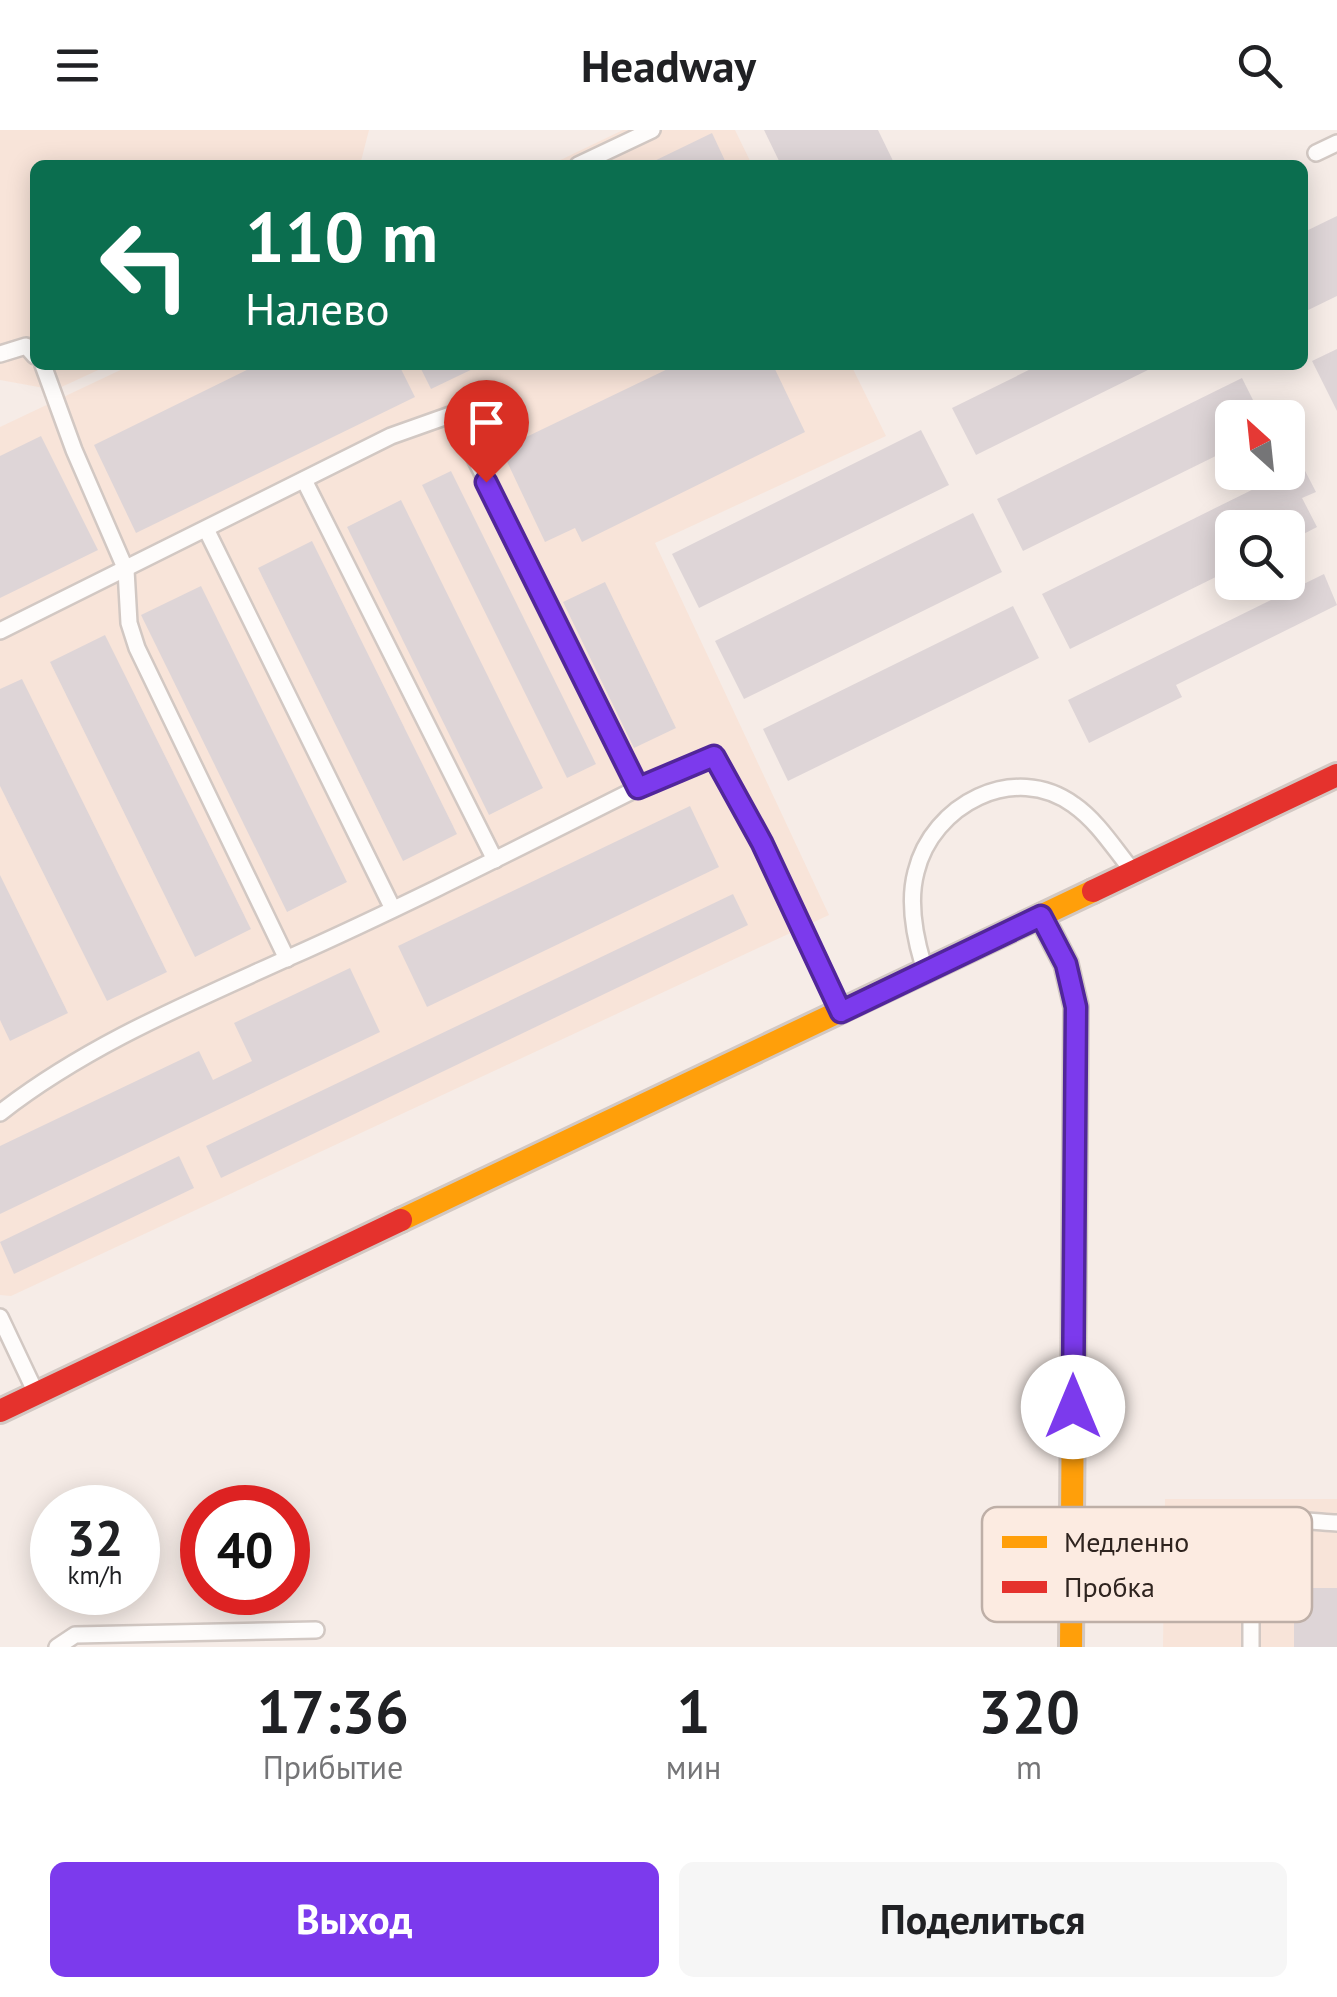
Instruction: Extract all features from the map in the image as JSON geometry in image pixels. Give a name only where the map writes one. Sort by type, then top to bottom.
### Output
[{"type":"main road","points":[[0,1412],[1337,775]]},
{"type":"main road","points":[[1041,916],[1066,964],[1076,1007],[1072,1507]]},
{"type":"main road","points":[[1071,1622],[1071,1647]]},
{"type":"lane","points":[[589,160],[652,130]]},
{"type":"lane","points":[[1316,153],[1337,143]]},
{"type":"lane","points":[[0,354],[26,346],[30,350]]},
{"type":"lane","points":[[45,370],[74,450],[126,570],[128,623],[137,648],[288,959]]},
{"type":"lane","points":[[0,632],[391,436],[453,414],[638,788]]},
{"type":"lane","points":[[304,480],[494,860]]},
{"type":"lane","points":[[206,529],[393,909]]},
{"type":"lane","points":[[0,1091],[4,1110],[94,1050],[638,788],[714,756],[762,843],[841,1012]]},
{"type":"lane","points":[[925,972],[914,935],[916,872],[941,821],[959,805],[1005,788],[1053,794],[1074,805],[1134,872]]},
{"type":"lane","points":[[0,1317],[37,1394]]},
{"type":"lane","points":[[1250,1622],[1250,1647]]},
{"type":"lane","points":[[56,1647],[75,1635],[316,1630]]},
{"type":"shaded area","points":[[0,130],[369,130],[361,160],[30,160],[30,370],[98,370],[55,390],[0,380]]},
{"type":"shaded area","points":[[623,130],[735,130],[750,160],[560,160]]},
{"type":"shaded area","points":[[120,370],[853,370],[886,436],[655,543],[829,915],[11,1296],[0,1295],[0,427]]},
{"type":"shaded area","points":[[1165,1499],[1337,1499],[1337,1647],[1163,1647],[1163,1622],[1312,1622],[1312,1507],[1165,1507]]},
{"type":"building","points":[[764,130],[878,130],[893,160],[779,160]]},
{"type":"building","points":[[712,133],[725,160],[656,160]]},
{"type":"building","points":[[1337,216],[1337,296],[1308,310],[1308,230]]},
{"type":"building","points":[[1337,349],[1337,411],[1312,361]]},
{"type":"building","points":[[247,370],[402,370],[415,397],[136,533],[94,445]]},
{"type":"building","points":[[422,370],[471,370],[431,389]]},
{"type":"building","points":[[666,370],[775,370],[805,432],[582,542],[575,528],[545,542],[501,449]]},
{"type":"building","points":[[1029,370],[1148,370],[976,455],[952,408]]},
{"type":"building","points":[[1242,378],[1253,400],[1215,400],[1215,456],[1023,551],[997,499]]},
{"type":"building","points":[[921,430],[949,485],[699,608],[672,554]]},
{"type":"building","points":[[41,436],[98,550],[0,598],[0,456]]},
{"type":"building","points":[[451,471],[596,764],[567,778],[422,485]]},
{"type":"building","points":[[1305,471],[1316,492],[1302,498],[1317,527],[1305,533],[1305,510],[1215,510],[1215,577],[1070,649],[1042,594],[1252,490],[1305,490]]},
{"type":"building","points":[[401,500],[543,788],[489,815],[347,527]]},
{"type":"building","points":[[973,513],[1002,572],[744,699],[715,641]]},
{"type":"building","points":[[312,541],[457,834],[403,861],[258,568]]},
{"type":"building","points":[[1324,574],[1337,605],[1176,685],[1182,697],[1089,743],[1068,700],[1271,600],[1305,600],[1305,583]]},
{"type":"building","points":[[605,582],[676,728],[634,748],[563,602]]},
{"type":"building","points":[[201,586],[347,882],[287,912],[141,615]]},
{"type":"building","points":[[1013,606],[1039,658],[788,781],[763,729]]},
{"type":"building","points":[[105,635],[251,929],[195,957],[50,662]]},
{"type":"building","points":[[22,679],[167,972],[107,1001],[0,786],[0,689]]},
{"type":"building","points":[[690,806],[719,867],[427,1007],[398,946]]},
{"type":"building","points":[[0,875],[68,1013],[10,1041],[0,1020]]},
{"type":"building","points":[[733,894],[748,925],[221,1178],[206,1146]]},
{"type":"building","points":[[350,968],[380,1032],[0,1214],[0,1146],[199,1051],[213,1080],[252,1061],[234,1023]]},
{"type":"building","points":[[179,1156],[194,1188],[14,1274],[0,1242]]},
{"type":"building","points":[[1312,1588],[1337,1588],[1337,1647],[1294,1647],[1294,1622],[1312,1622]]},
{"type":"traffic: slow","points":[[401,1220],[1093,891]]},
{"type":"traffic: slow","points":[[1041,916],[1066,964],[1076,1007],[1072,1507]]},
{"type":"traffic: slow","points":[[1071,1622],[1071,1647]]},
{"type":"traffic: jam","points":[[1093,891],[1337,775]]},
{"type":"traffic: jam","points":[[0,1411],[401,1220]]},
{"type":"route","points":[[486,482],[638,788],[714,756],[762,843],[841,1012],[1041,916],[1066,964],[1076,1007],[1073,1407]]}]
